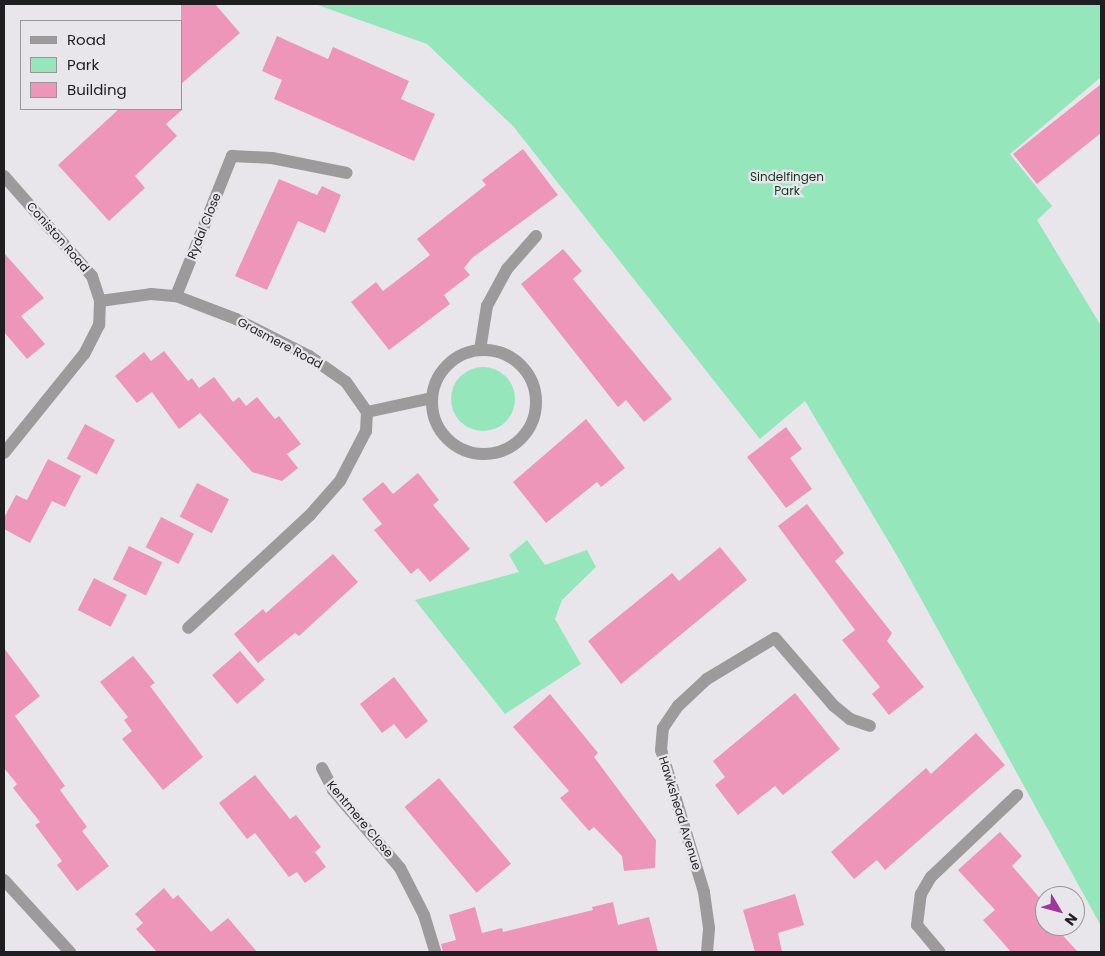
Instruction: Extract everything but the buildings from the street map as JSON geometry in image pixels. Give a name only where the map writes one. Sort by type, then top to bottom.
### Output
[{"type":"street","name":"Rydal Close","points":[[176,296],[232,156],[272,158],[347,173]]},
{"type":"street","name":"Coniston Road","points":[[4,176],[92,276],[100,301],[99,325],[84,354],[4,453]]},
{"type":"street","points":[[480,350],[488,306],[507,269],[536,236]]},
{"type":"street","name":"Grasmere Road","points":[[100,301],[151,294],[176,296],[236,319],[309,356],[346,382],[367,412]]},
{"type":"street","points":[[480,350],[498,352],[514,360],[534,385],[534,418],[526,434],[512,446],[494,454],[476,454],[457,447],[444,435],[435,419],[432,398],[437,380],[448,366],[463,355],[480,350]]},
{"type":"street","points":[[188,628],[298,527],[340,481],[366,431],[367,412],[432,398]]},
{"type":"street","name":"Hawkshead Avenue","points":[[707,952],[709,928],[704,892],[661,750],[663,728],[678,706],[707,679],[774,638],[834,706],[850,719],[870,726]]},
{"type":"street","name":"Kentmere Close","points":[[322,768],[334,790],[400,868],[424,916],[435,952]]},
{"type":"street","points":[[940,952],[918,924],[922,894],[932,877],[949,856],[1018,795]]},
{"type":"street","points":[[4,880],[70,952]]},
{"type":"green space","name":"Sindelfingen Park","points":[[315,4],[1101,4],[1101,77],[1010,154],[1052,206],[1037,220],[1101,326],[1101,926],[1085,897],[1085,886],[1079,886],[899,559],[805,401],[760,439],[513,126],[427,44]]},
{"type":"green space","points":[[477,367],[489,367],[506,376],[513,387],[515,399],[513,411],[506,422],[489,431],[477,431],[465,426],[456,417],[451,405],[451,393],[456,381],[465,372]]},
{"type":"green space","points":[[527,540],[545,565],[587,550],[596,567],[562,600],[555,619],[581,664],[505,714],[415,600],[519,572],[509,555]]}]
